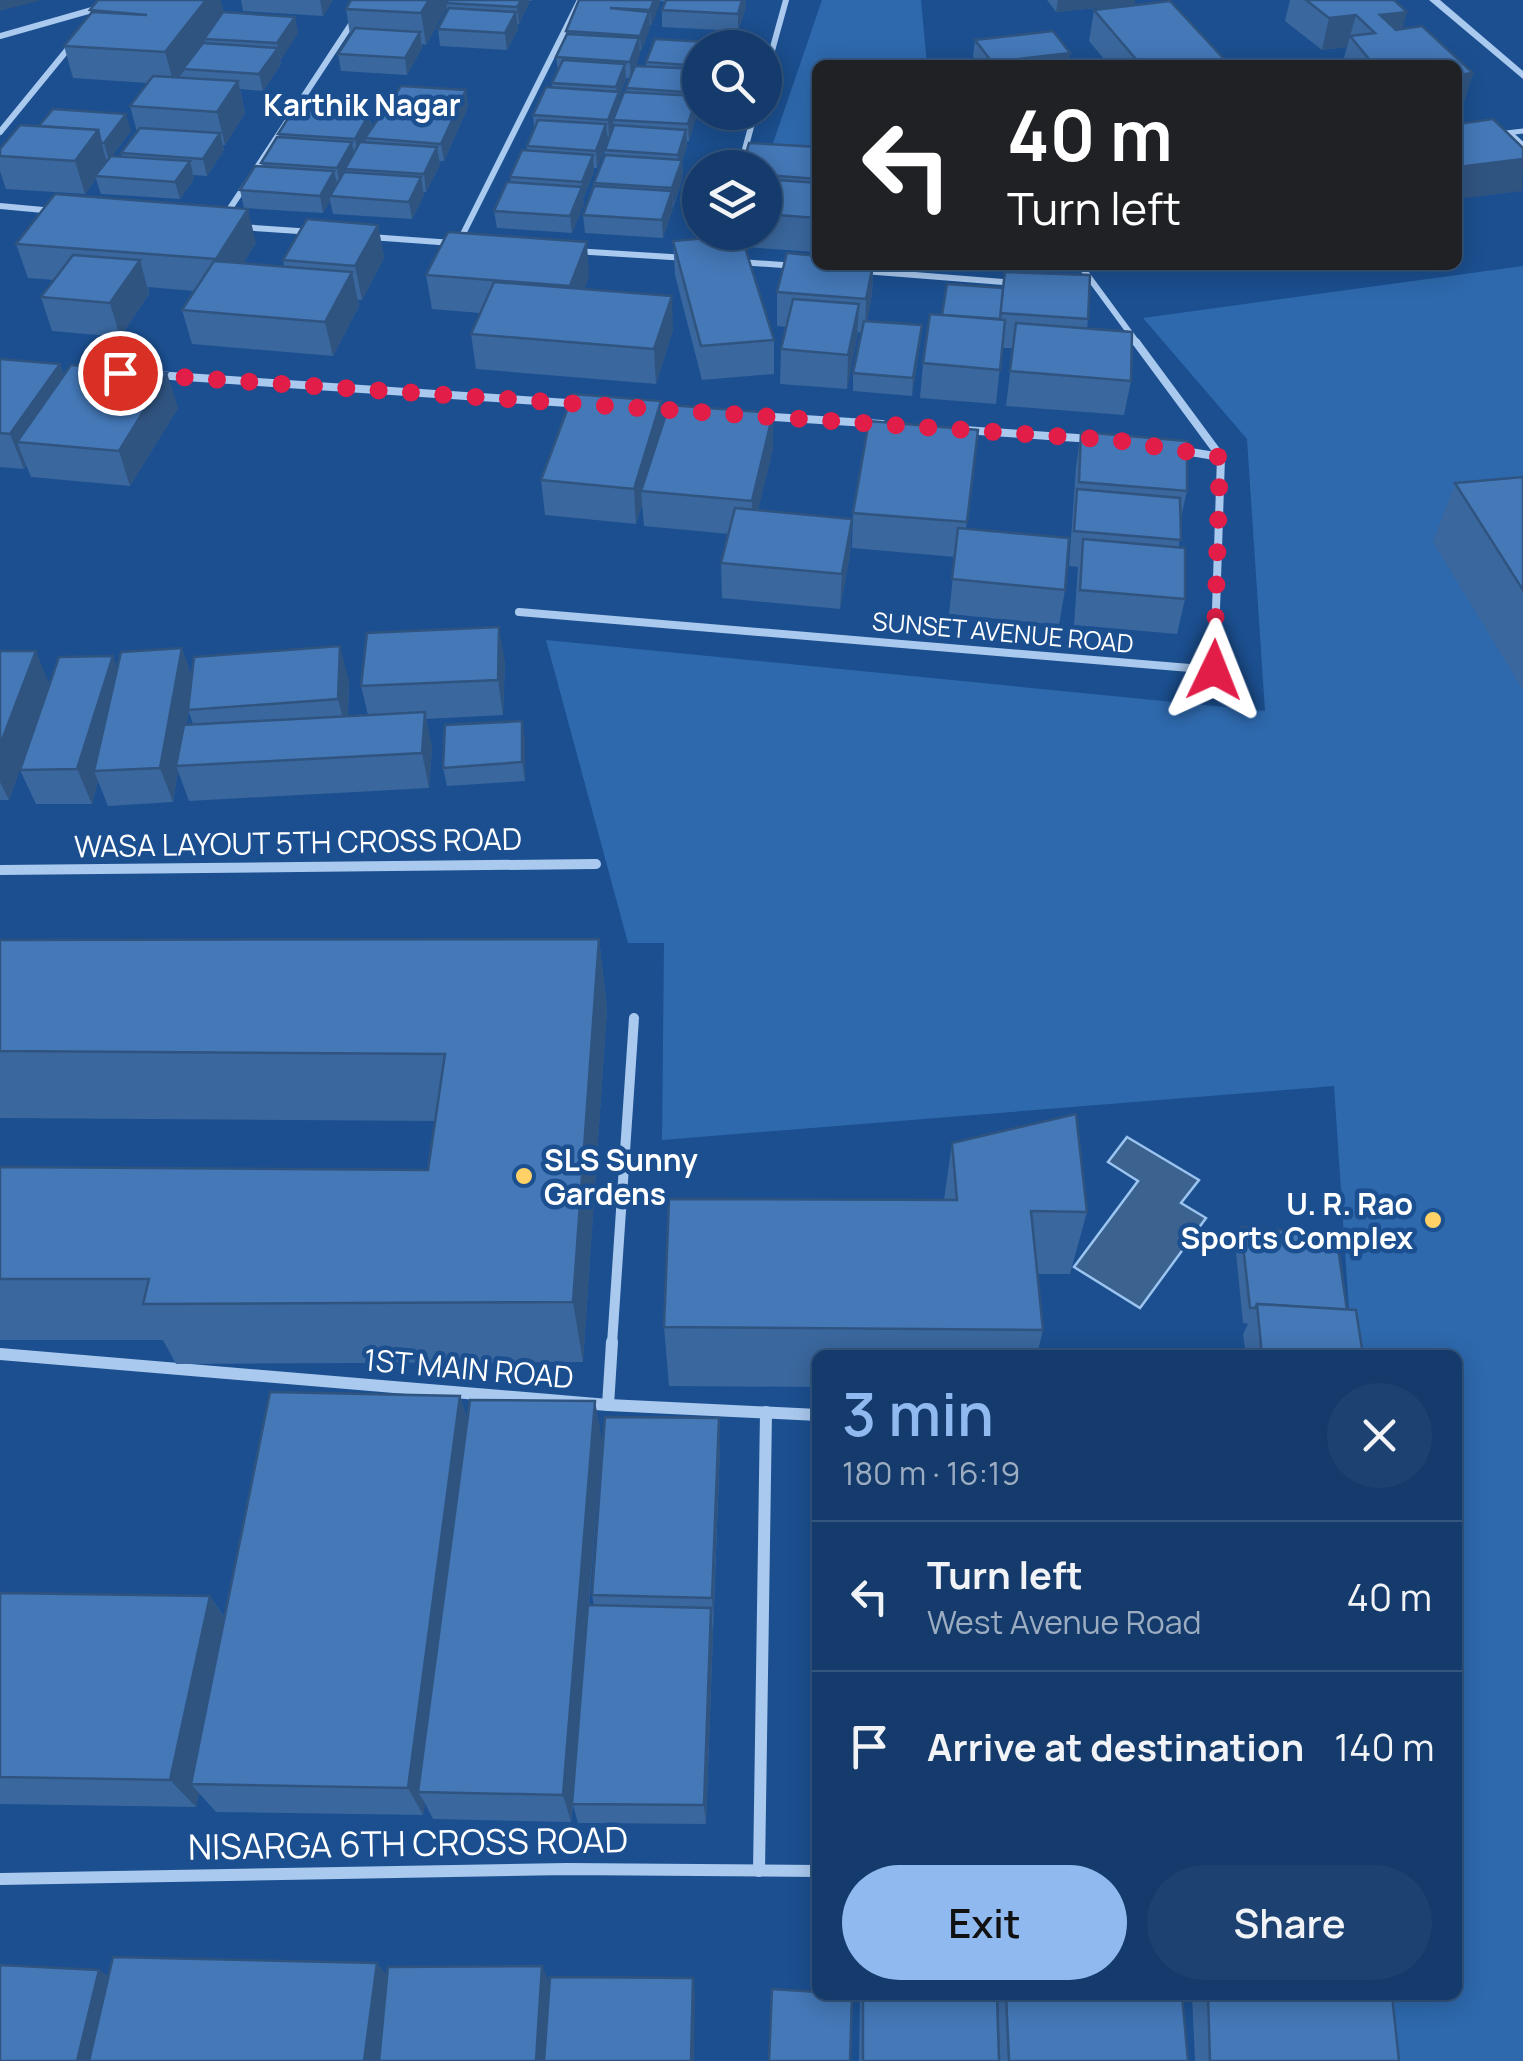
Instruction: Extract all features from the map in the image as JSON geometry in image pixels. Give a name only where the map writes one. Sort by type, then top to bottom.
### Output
[{"type":"street","points":[[93,0],[102,7]]},
{"type":"street","points":[[0,36],[127,0]]},
{"type":"street","points":[[330,234],[219,225],[367,0]]},
{"type":"street","points":[[459,243],[580,0]]},
{"type":"street","points":[[778,30],[786,0]]},
{"type":"street","points":[[1434,0],[1523,76]]},
{"type":"street","points":[[90,21],[102,7]]},
{"type":"street","points":[[0,132],[79,35]]},
{"type":"street","points":[[0,206],[60,212]]},
{"type":"street","points":[[366,236],[478,245]]},
{"type":"street","points":[[557,250],[695,259]]},
{"type":"street","points":[[734,262],[810,267]]},
{"type":"street","points":[[849,270],[1022,283]]},
{"type":"street","points":[[1084,270],[1220,457]]},
{"type":"street","points":[[1079,288],[1098,289]]},
{"type":"street","points":[[139,374],[597,405]]},
{"type":"street","points":[[756,416],[896,425]]},
{"type":"street","points":[[956,429],[1095,439]]},
{"type":"street","points":[[1168,448],[1220,457]]},
{"type":"street","name":"SUNSET AVENUE ROAD","points":[[520,612],[1214,670],[1220,457]]},
{"type":"street","name":"WASA LAYOUT 5TH CROSS ROAD","points":[[0,870],[596,864]]},
{"type":"street","name":"1ST MAIN ROAD","points":[[0,1354],[608,1405],[634,1018]]},
{"type":"street","points":[[608,1405],[812,1416]]},
{"type":"street","points":[[759,1871],[766,1412]]},
{"type":"street","name":"NISARGA 6TH CROSS ROAD","points":[[0,1879],[567,1869],[812,1872]]},
{"type":"lane","points":[[1492,135],[1523,131]]},
{"type":"lane","points":[[1510,133],[1523,145]]},
{"type":"shaded area","points":[[822,0],[921,0],[927,60],[812,60],[812,161],[782,159],[782,150],[771,150],[778,130],[782,130],[782,117]]},
{"type":"shaded area","points":[[1523,266],[1523,2061],[1383,2061],[1376,2000],[1462,2000],[1462,1350],[1352,1350],[1334,1086],[662,1140],[664,943],[628,943],[546,640],[1265,711],[1247,439],[1143,318]]},
{"type":"shaded area","points":[[1127,1137],[1199,1180],[1181,1203],[1206,1218],[1140,1308],[1074,1267],[1138,1181],[1108,1162]]},
{"type":"building","points":[[98,0],[206,0],[165,52],[64,46],[92,12],[147,15],[90,10]]},
{"type":"building","points":[[351,0],[429,0],[421,13],[346,9]]},
{"type":"building","points":[[521,0],[517,7],[446,3]]},
{"type":"building","points":[[579,0],[654,0],[650,10],[610,8],[649,12],[640,36],[566,31]]},
{"type":"building","points":[[666,0],[742,0],[738,14],[662,10]]},
{"type":"building","points":[[1306,0],[1394,0],[1407,12],[1380,15],[1396,30],[1422,26],[1459,60],[1370,60],[1350,36],[1375,33],[1356,15],[1329,18]]},
{"type":"building","points":[[1170,1],[1225,60],[1137,60],[1094,10]]},
{"type":"building","points":[[449,8],[516,12],[505,33],[438,29]]},
{"type":"building","points":[[223,12],[295,17],[277,43],[204,39]]},
{"type":"building","points":[[355,28],[420,32],[405,58],[338,54]]},
{"type":"building","points":[[1053,31],[1070,53],[990,60],[975,40]]},
{"type":"building","points":[[567,34],[639,38],[630,62],[556,57]]},
{"type":"building","points":[[655,39],[682,41],[682,65],[646,62]]},
{"type":"building","points":[[203,43],[278,48],[259,74],[183,69]]},
{"type":"building","points":[[563,60],[625,64],[616,87],[552,83]]},
{"type":"building","points":[[1462,63],[1473,73],[1462,74]]},
{"type":"building","points":[[635,66],[682,68],[682,92],[626,88]]},
{"type":"building","points":[[153,76],[238,81],[217,112],[130,106]]},
{"type":"building","points":[[401,86],[466,90],[441,144],[365,138]]},
{"type":"building","points":[[546,87],[619,92],[608,120],[533,115]]},
{"type":"building","points":[[624,92],[682,95],[682,124],[613,120]]},
{"type":"building","points":[[53,109],[126,114],[101,143],[98,130],[39,126]]},
{"type":"building","points":[[294,109],[369,114],[355,139],[278,134]]},
{"type":"building","points":[[1493,119],[1523,148],[1523,159],[1462,167],[1462,123]]},
{"type":"building","points":[[538,120],[606,124],[596,151],[527,146]]},
{"type":"building","points":[[20,125],[98,130],[75,161],[0,156],[0,149]]},
{"type":"building","points":[[614,125],[686,130],[678,155],[605,150]]},
{"type":"building","points":[[140,128],[220,133],[203,159],[121,153]]},
{"type":"building","points":[[277,137],[352,142],[337,168],[261,163]]},
{"type":"building","points":[[360,142],[437,147],[424,174],[345,169]]},
{"type":"building","points":[[749,143],[812,147],[812,179],[782,176],[782,150],[747,150]]},
{"type":"building","points":[[522,150],[593,155],[582,182],[510,177]]},
{"type":"building","points":[[605,155],[682,160],[672,188],[594,183]]},
{"type":"building","points":[[111,156],[190,161],[175,182],[95,176]]},
{"type":"building","points":[[255,166],[334,171],[320,196],[240,190]]},
{"type":"building","points":[[344,172],[421,177],[409,202],[330,196]]},
{"type":"building","points":[[782,180],[812,183],[812,218],[782,215]]},
{"type":"building","points":[[507,182],[582,187],[570,216],[494,211]]},
{"type":"building","points":[[594,186],[672,191],[662,220],[583,215]]},
{"type":"building","points":[[55,194],[248,209],[216,259],[16,244]]},
{"type":"building","points":[[307,219],[378,225],[355,266],[283,260]]},
{"type":"building","points":[[448,232],[587,242],[570,286],[426,275]]},
{"type":"building","points":[[682,240],[682,250],[746,250],[774,340],[701,346],[673,241]]},
{"type":"building","points":[[787,253],[812,255],[812,270],[872,270],[866,299],[777,292]]},
{"type":"building","points":[[73,255],[140,260],[110,303],[41,297]]},
{"type":"building","points":[[214,261],[352,272],[325,322],[182,310]]},
{"type":"building","points":[[1005,272],[1090,275],[1088,319],[1000,313]]},
{"type":"building","points":[[494,282],[672,296],[654,349],[471,334]]},
{"type":"building","points":[[947,284],[1003,288],[1000,319],[942,315]]},
{"type":"building","points":[[793,299],[859,304],[848,355],[781,349]]},
{"type":"building","points":[[930,314],[1005,320],[1000,370],[923,363]]},
{"type":"building","points":[[864,321],[922,325],[913,378],[853,373]]},
{"type":"building","points":[[1016,323],[1132,332],[1131,381],[1010,371]]},
{"type":"building","points":[[0,359],[60,364],[10,434],[0,433]]},
{"type":"building","points":[[71,365],[167,373],[119,451],[17,442]]},
{"type":"building","points":[[573,394],[661,401],[634,489],[541,480]]},
{"type":"building","points":[[669,405],[773,413],[752,501],[641,491]]},
{"type":"building","points":[[869,421],[978,430],[967,522],[853,513]]},
{"type":"building","points":[[1081,432],[1187,441],[1187,491],[1079,482]]},
{"type":"building","points":[[1523,477],[1523,590],[1455,483]]},
{"type":"building","points":[[1077,489],[1180,498],[1181,540],[1074,531]]},
{"type":"building","points":[[735,508],[852,519],[842,574],[721,563]]},
{"type":"building","points":[[958,528],[1069,538],[1065,590],[952,579]]},
{"type":"building","points":[[1083,539],[1185,548],[1185,599],[1080,590]]},
{"type":"building","points":[[499,627],[498,680],[361,686],[367,633]]},
{"type":"building","points":[[340,646],[338,699],[188,710],[194,657]]},
{"type":"building","points":[[182,648],[160,768],[94,771],[121,652]]},
{"type":"building","points":[[0,651],[36,651],[0,745]]},
{"type":"building","points":[[113,656],[77,769],[20,770],[59,657]]},
{"type":"building","points":[[425,712],[422,753],[176,766],[184,725]]},
{"type":"building","points":[[522,721],[522,762],[443,768],[445,725]]},
{"type":"building","points":[[599,939],[573,1302],[143,1304],[149,1279],[0,1279],[0,1167],[428,1170],[445,1054],[0,1051],[0,940]]},
{"type":"building","points":[[1076,1114],[1087,1212],[1031,1211],[1043,1330],[664,1327],[669,1199],[957,1200],[952,1143]]},
{"type":"building","points":[[1241,1227],[1336,1234],[1347,1310],[1257,1304],[1250,1308]]},
{"type":"building","points":[[1257,1304],[1356,1310],[1362,1350],[1262,1350]]},
{"type":"building","points":[[270,1392],[460,1396],[408,1788],[191,1784]]},
{"type":"building","points":[[470,1400],[595,1401],[563,1795],[418,1792]]},
{"type":"building","points":[[605,1417],[719,1418],[712,1598],[592,1595]]},
{"type":"building","points":[[0,1593],[210,1596],[170,1780],[0,1777]]},
{"type":"building","points":[[588,1605],[711,1608],[704,1805],[572,1804]]},
{"type":"building","points":[[113,1957],[377,1963],[364,2061],[89,2061]]},
{"type":"building","points":[[0,1965],[99,1970],[77,2061],[0,2061]]},
{"type":"building","points":[[542,1966],[536,2061],[379,2061],[388,1967]]},
{"type":"building","points":[[550,1977],[693,1978],[691,2061],[544,2061]]},
{"type":"building","points":[[772,1989],[812,1992],[812,2000],[852,2000],[850,2061],[769,2061]]},
{"type":"building","points":[[863,2000],[997,2000],[999,2061],[863,2061]]},
{"type":"building","points":[[1006,2000],[1182,2000],[1188,2061],[1009,2061]]},
{"type":"building","points":[[1208,2000],[1393,2000],[1399,2061],[1210,2061]]},
{"type":"place","name":"SLS Sunny Gardens","points":[[524,1176]]},
{"type":"place","name":"U. R. Rao Sports Complex","points":[[1433,1220]]},
{"type":"district","name":"Karthik Nagar","points":[[362,104]]},
{"type":"route","points":[[120,373],[1115,440],[1220,457],[1214,670]]}]
